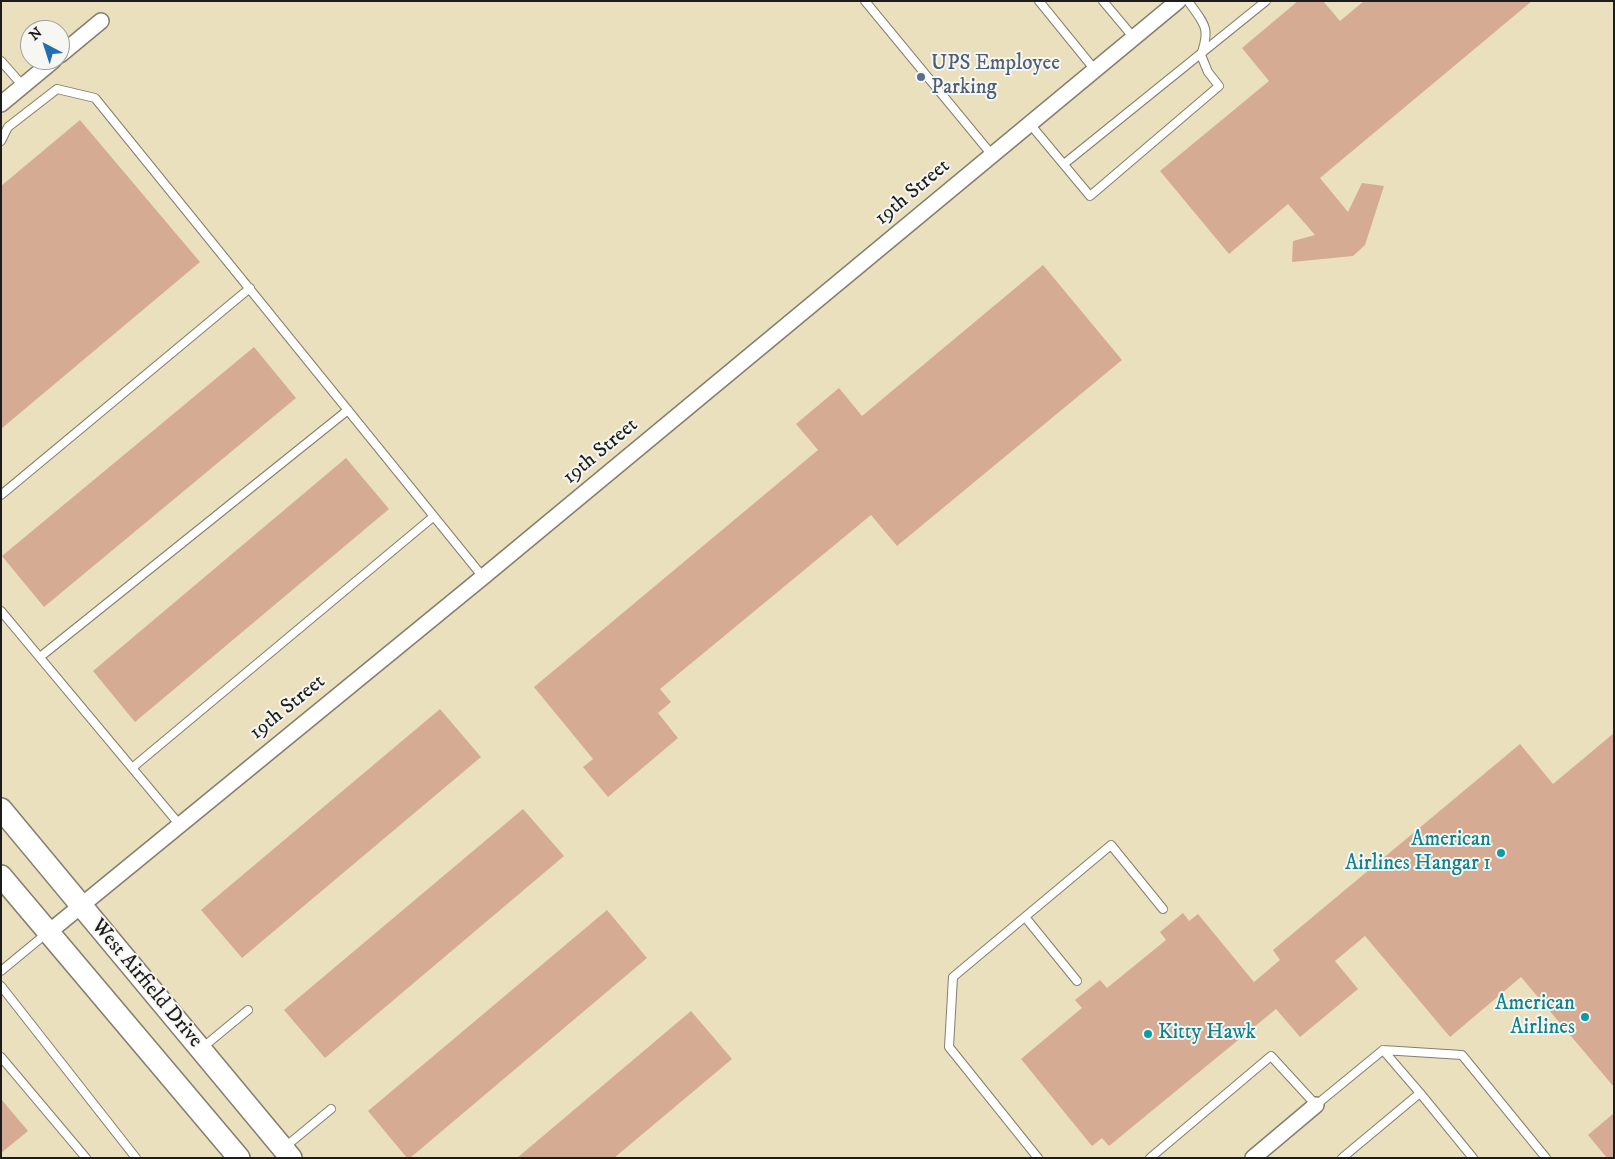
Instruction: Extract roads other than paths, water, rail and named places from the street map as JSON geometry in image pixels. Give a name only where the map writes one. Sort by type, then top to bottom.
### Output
[{"type":"street","name":"19th Street","points":[[49,932],[482,577],[1178,1]]},
{"type":"street","points":[[70,46],[100,20]]},
{"type":"street","points":[[1,104],[42,70]]},
{"type":"street","name":"West Airfield Drive","points":[[1,809],[201,1049],[283,1155]]},
{"type":"street","name":"West Airfield Drive","points":[[1,876],[239,1158]]},
{"type":"street","points":[[1253,1158],[1316,1106]]},
{"type":"lane","points":[[865,1],[992,155]]},
{"type":"lane","points":[[1039,1],[1096,70]]},
{"type":"lane","points":[[1103,1],[1134,38]]},
{"type":"lane","points":[[1030,124],[1090,196],[1219,86],[1208,72],[1201,55],[1208,37],[1204,25],[1188,1]]},
{"type":"lane","points":[[1064,164],[1266,1]]},
{"type":"lane","points":[[1,61],[23,86]]},
{"type":"lane","points":[[1,141],[8,127],[57,89],[95,98],[482,577]]},
{"type":"lane","points":[[1,495],[250,288]]},
{"type":"lane","points":[[40,657],[348,410]]},
{"type":"lane","points":[[132,768],[433,516]]},
{"type":"lane","points":[[1,610],[179,824]]},
{"type":"lane","points":[[1038,1158],[949,1048],[953,977],[1111,845],[1164,909]]},
{"type":"lane","points":[[1025,917],[1078,981]]},
{"type":"lane","points":[[1,971],[49,932]]},
{"type":"lane","points":[[1,986],[136,1158]]},
{"type":"lane","points":[[201,1049],[248,1010]]},
{"type":"lane","points":[[1383,1050],[1420,1092],[1473,1158]]},
{"type":"lane","points":[[1150,1158],[1271,1056],[1316,1106],[1383,1050],[1462,1055],[1546,1158]]},
{"type":"lane","points":[[1,1057],[86,1158]]},
{"type":"lane","points":[[1342,1158],[1420,1092]]},
{"type":"lane","points":[[283,1155],[331,1109]]},
{"type":"place","name":"UPS Employee Parking","points":[[921,77]]},
{"type":"place","name":"American Airlines Hangar 1","points":[[1501,853]]},
{"type":"place","name":"American Airlines","points":[[1585,1017]]},
{"type":"place","name":"Kitty Hawk","points":[[1148,1034]]}]
